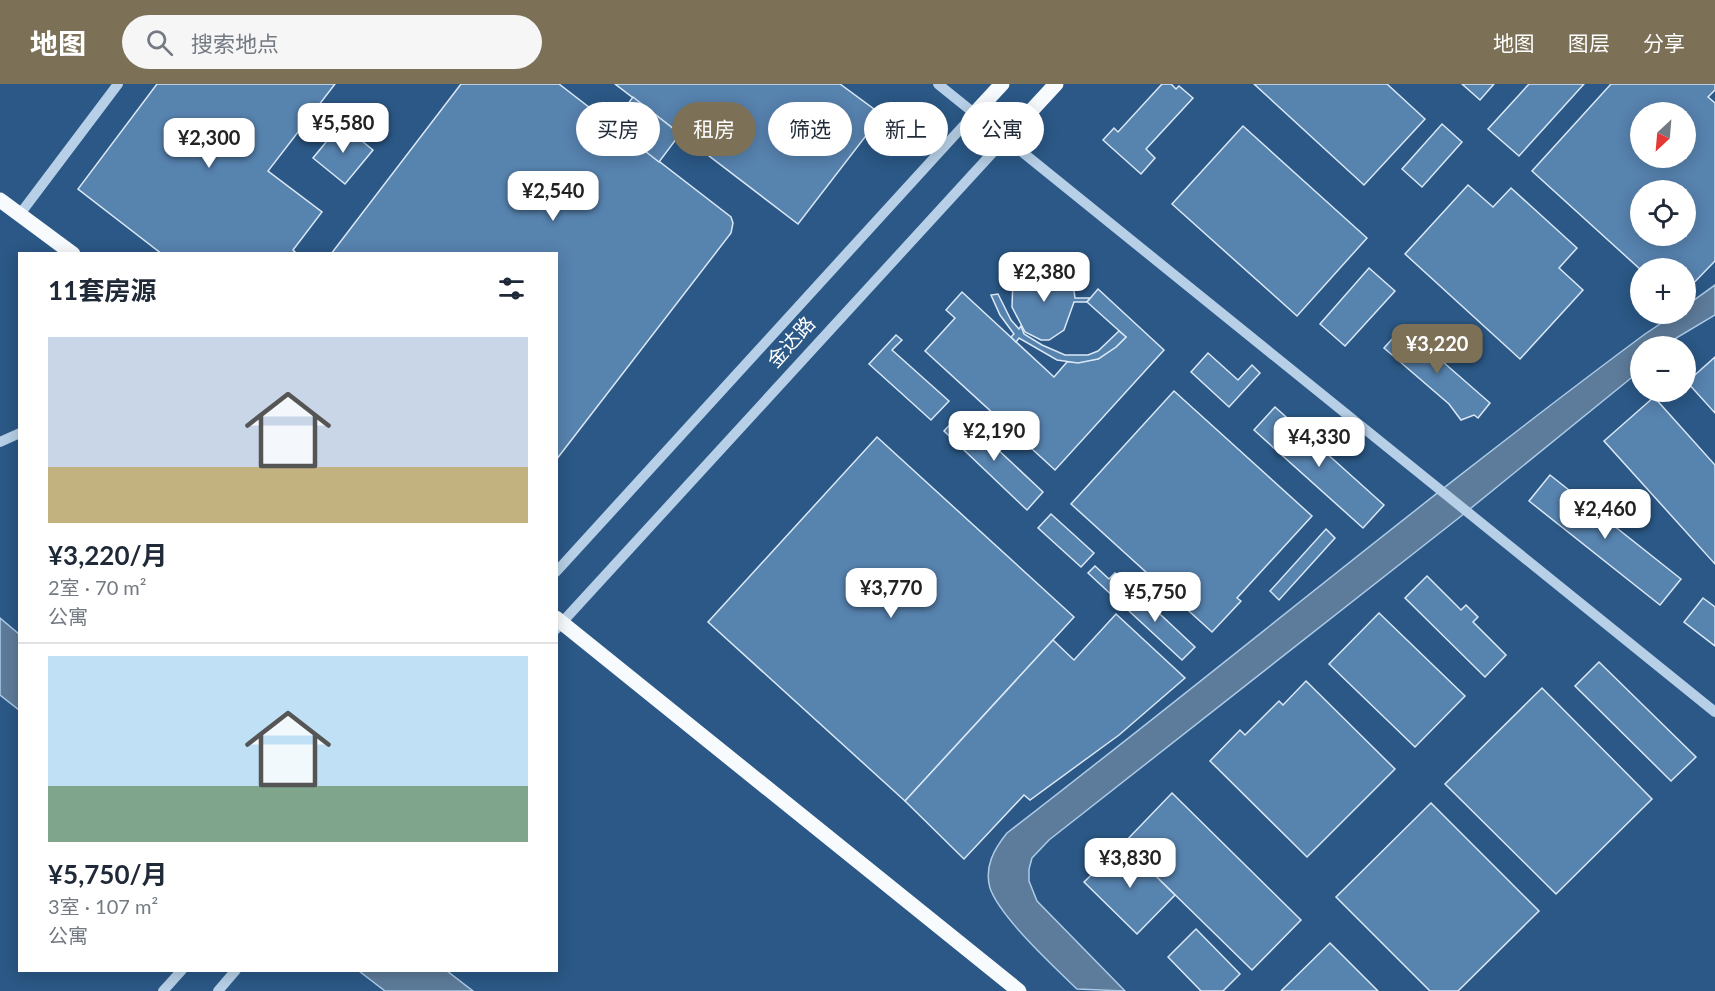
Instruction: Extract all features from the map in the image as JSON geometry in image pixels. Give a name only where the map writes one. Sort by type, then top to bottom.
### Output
[{"type":"main road","points":[[985,102],[1002,84]]},
{"type":"main road","name":"金达路","points":[[1039,102],[1056,84]]},
{"type":"main road","points":[[0,200],[70,252]]},
{"type":"main road","points":[[558,624],[1019,991]]},
{"type":"street","points":[[20,214],[118,84]]},
{"type":"street","points":[[938,84],[961,102]]},
{"type":"street","points":[[558,570],[960,129]]},
{"type":"street","name":"金达路","points":[[558,624],[989,156]]},
{"type":"street","points":[[1028,156],[1715,712]]},
{"type":"street","points":[[0,442],[18,434]]},
{"type":"street","points":[[163,991],[180,972]]},
{"type":"street","points":[[218,991],[234,972]]},
{"type":"water","points":[[1715,285],[1715,315],[1680,336],[1642,336],[1660,324],[1696,324],[1696,299]]},
{"type":"water","points":[[1630,345],[1630,379],[1460,517],[1049,840],[1032,858],[1029,881],[1037,901],[1125,991],[1077,989],[1016,927],[990,888],[988,873],[991,859],[1007,833]]},
{"type":"water","points":[[0,618],[18,633],[18,709],[0,695]]},
{"type":"water","points":[[360,972],[448,972],[473,991],[385,991]]},
{"type":"building","points":[[157,84],[335,84],[268,171],[322,212],[293,250],[295,252],[159,252],[78,189]]},
{"type":"building","points":[[461,84],[559,84],[582,102],[576,102],[576,156],[652,156],[731,217],[733,223],[731,233],[558,457],[558,252],[333,252]]},
{"type":"building","points":[[615,84],[840,84],[864,102],[864,138],[852,154],[852,102],[768,102],[768,156],[850,156],[798,224],[709,156],[756,156],[756,102],[672,102],[672,128],[660,118],[660,102],[639,102]]},
{"type":"building","points":[[1162,84],[1171,84],[1176,89],[1179,86],[1193,98],[1146,149],[1155,158],[1141,174],[1103,140],[1114,128],[1118,132]]},
{"type":"building","points":[[1254,84],[1387,84],[1425,119],[1364,185]]},
{"type":"building","points":[[1462,84],[1494,84],[1480,100]]},
{"type":"building","points":[[1529,84],[1584,84],[1519,156],[1488,129]]},
{"type":"building","points":[[1611,84],[1715,84],[1715,90],[1708,97],[1715,103],[1715,261],[1696,281],[1696,258],[1630,258],[1630,260],[1532,171]]},
{"type":"building","points":[[633,97],[639,102],[629,102]]},
{"type":"building","points":[[660,118],[672,128],[672,145],[659,162],[651,156],[660,156]]},
{"type":"building","points":[[341,124],[373,150],[345,184],[313,158]]},
{"type":"building","points":[[1442,124],[1462,142],[1422,187],[1402,169]]},
{"type":"building","points":[[1243,126],[1367,238],[1297,316],[1172,204]]},
{"type":"building","points":[[1468,185],[1493,207],[1511,188],[1577,248],[1559,268],[1583,290],[1520,359],[1405,254]]},
{"type":"building","points":[[1369,268],[1395,291],[1345,346],[1320,324]]},
{"type":"building","points":[[1033,270],[1051,270],[1052,277],[1072,276],[1075,298],[1090,298],[1087,302],[1074,302],[1064,330],[1049,340],[1041,340],[1025,332],[1012,307],[1013,278],[1032,277]]},
{"type":"building","points":[[1098,289],[1164,350],[1055,470],[925,351],[955,318],[946,310],[962,292],[1054,377],[1067,362],[1098,359],[1126,337],[1087,302]]},
{"type":"building","points":[[998,294],[1011,320],[1019,329],[1021,326],[1024,334],[1065,355],[1088,355],[1098,351],[1119,331],[1126,337],[1098,359],[1078,363],[1057,360],[1019,338],[1016,342],[1011,337],[1014,334],[1000,315],[991,295]]},
{"type":"building","points":[[1403,327],[1490,403],[1478,418],[1474,415],[1461,420],[1449,404],[1384,348]]},
{"type":"building","points":[[896,335],[902,340],[892,350],[949,401],[931,420],[869,364]]},
{"type":"building","points":[[1208,353],[1238,380],[1252,365],[1260,373],[1229,407],[1191,372]]},
{"type":"building","points":[[1715,357],[1715,413],[1696,392],[1696,374]]},
{"type":"building","points":[[1174,391],[1312,516],[1237,598],[1241,601],[1212,632],[1071,504]]},
{"type":"building","points":[[1648,402],[1658,402],[1715,465],[1715,564],[1604,441]]},
{"type":"building","points":[[1275,407],[1384,505],[1363,528],[1254,430]]},
{"type":"building","points":[[960,414],[1043,492],[1027,510],[944,431]]},
{"type":"building","points":[[877,437],[1074,617],[905,801],[708,622]]},
{"type":"building","points":[[1550,475],[1681,579],[1660,605],[1529,501]]},
{"type":"building","points":[[1051,514],[1094,553],[1081,567],[1038,528]]},
{"type":"building","points":[[1326,529],[1335,538],[1279,600],[1270,591]]},
{"type":"building","points":[[1095,566],[1109,579],[1115,573],[1129,585],[1116,599],[1088,573]]},
{"type":"building","points":[[1427,576],[1461,610],[1466,605],[1478,617],[1473,622],[1506,655],[1485,677],[1405,598]]},
{"type":"building","points":[[1129,585],[1195,647],[1182,660],[1116,599]]},
{"type":"building","points":[[1703,598],[1715,607],[1715,646],[1684,622]]},
{"type":"building","points":[[1379,613],[1465,696],[1415,747],[1329,664]]},
{"type":"building","points":[[1116,614],[1185,678],[1119,735],[1030,800],[1024,795],[964,859],[905,801],[1053,640],[1074,660]]},
{"type":"building","points":[[1599,662],[1696,757],[1671,781],[1575,686]]},
{"type":"building","points":[[1306,681],[1395,769],[1307,857],[1210,761],[1240,730],[1245,735],[1279,701],[1283,705]]},
{"type":"building","points":[[1542,688],[1652,799],[1556,894],[1445,784]]},
{"type":"building","points":[[1172,793],[1301,920],[1252,970],[1123,844]]},
{"type":"building","points":[[1431,803],[1539,911],[1458,991],[1430,991],[1336,897]]},
{"type":"building","points":[[1123,844],[1175,895],[1137,934],[1084,882]]},
{"type":"building","points":[[1196,929],[1240,974],[1223,991],[1201,991],[1168,957]]},
{"type":"building","points":[[1330,943],[1378,991],[1281,991]]}]
